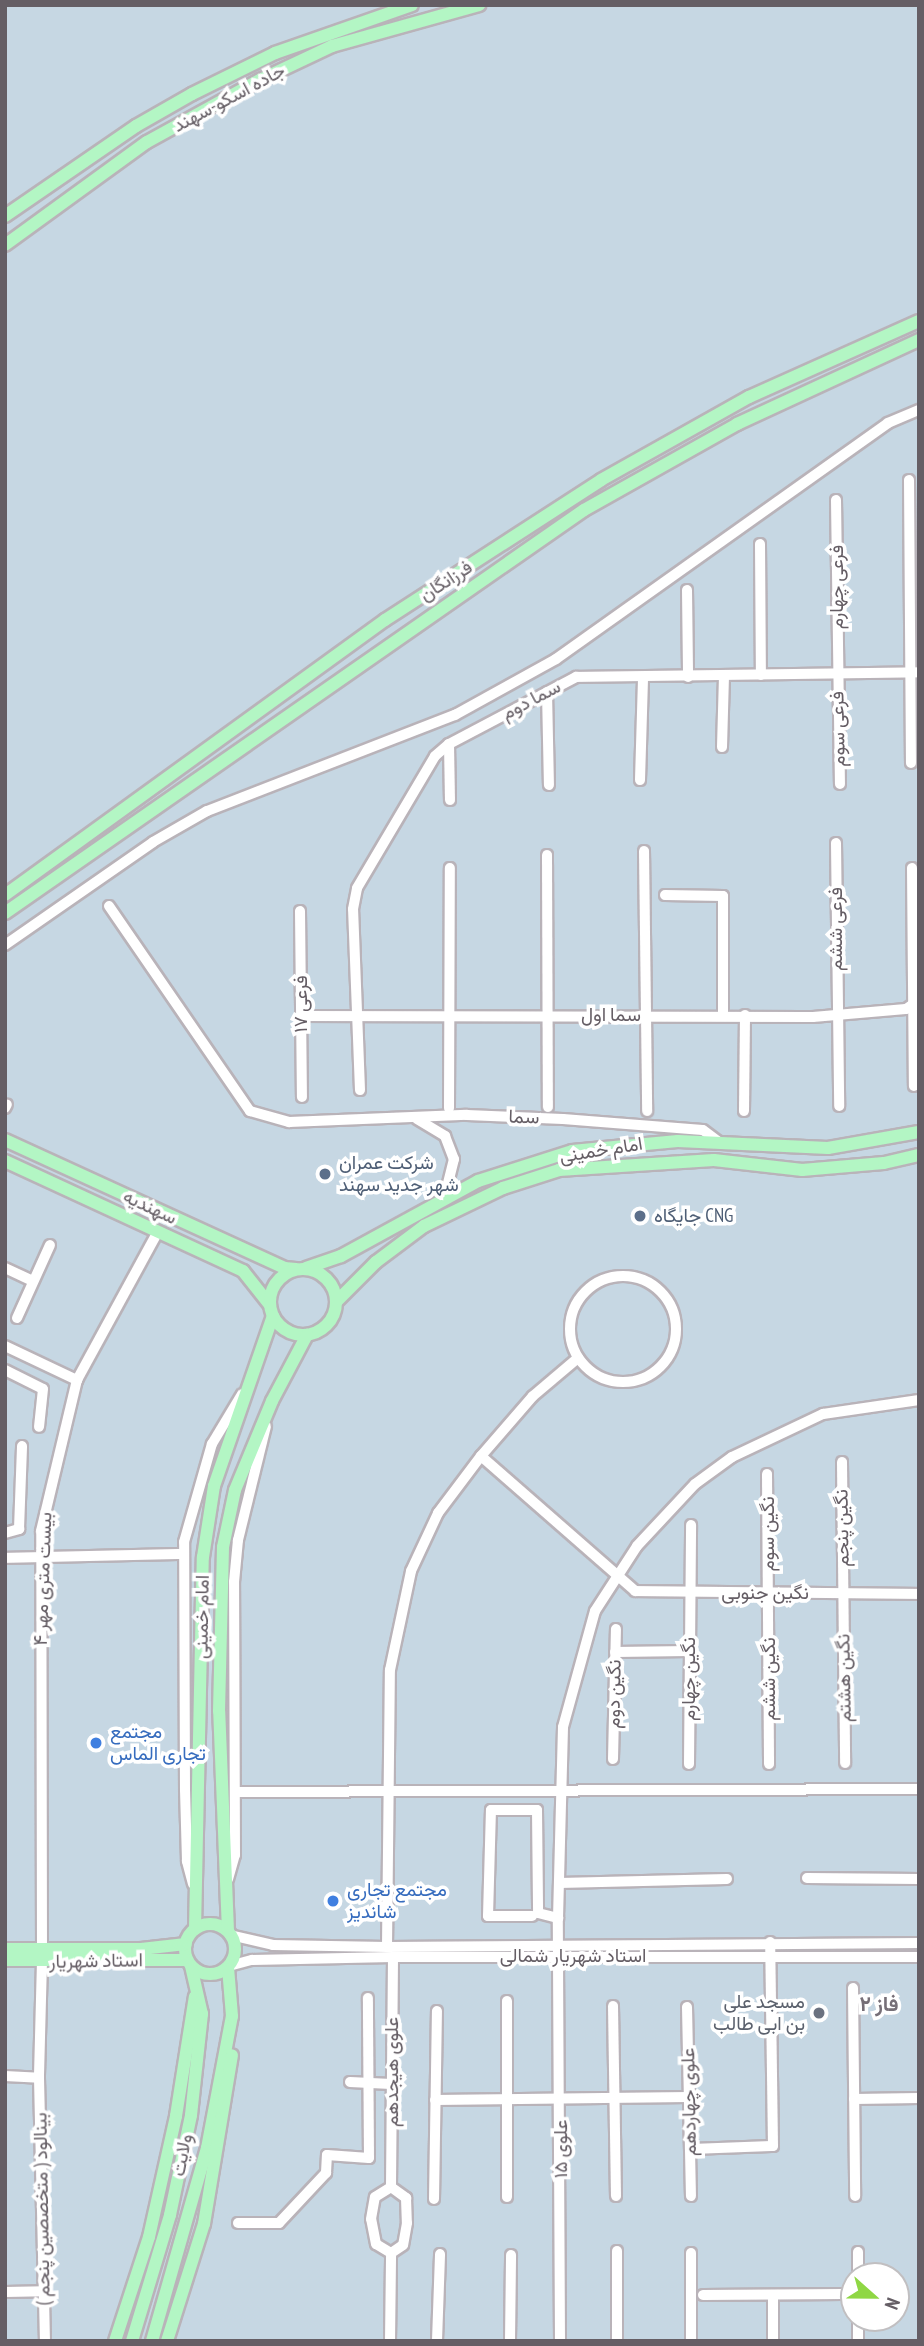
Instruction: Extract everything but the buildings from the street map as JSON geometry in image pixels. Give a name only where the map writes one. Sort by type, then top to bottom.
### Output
[{"type":"main road","name":"جاده اسکو-سهند","points":[[5,216],[136,126],[192,94],[275,53],[412,5]]},
{"type":"main road","name":"جاده اسکو-سهند","points":[[5,245],[147,142],[260,80],[332,46],[479,5]]},
{"type":"main road","name":"فرزانگان","points":[[5,895],[385,620],[601,480],[749,397],[919,321]]},
{"type":"main road","name":"فرزانگان","points":[[5,913],[584,510],[737,424],[919,340]]},
{"type":"main road","name":"امام خمینی","points":[[301,1269],[341,1256],[478,1181],[572,1151],[636,1143],[719,1142],[828,1148],[919,1132]]},
{"type":"main road","name":"سهندیه","points":[[5,1140],[284,1268],[301,1269]]},
{"type":"main road","name":"امام خمینی","points":[[337,1301],[376,1262],[424,1226],[503,1188],[559,1170],[713,1160],[802,1170],[884,1163],[919,1155]]},
{"type":"main road","name":"سهندیه","points":[[5,1161],[243,1271],[271,1311]]},
{"type":"main road","points":[[157,1233],[167,1215]]},
{"type":"main road","points":[[301,1269],[331,1283],[337,1301],[331,1320],[307,1335],[287,1331],[271,1311],[279,1279],[301,1269]]},
{"type":"main road","name":"امام خمینی","points":[[195,1929],[198,1902],[203,1557],[214,1486],[271,1311]]},
{"type":"main road","name":"امام خمینی","points":[[229,1933],[219,1711],[223,1547],[235,1490],[272,1401],[307,1335]]},
{"type":"main road","points":[[211,1924],[229,1933],[235,1952],[228,1967],[210,1975],[189,1963],[186,1944],[195,1929],[211,1924]]},
{"type":"main road","name":"استاد شهریار","points":[[5,1960],[186,1944]]},
{"type":"main road","name":"استاد شهریار","points":[[5,1949],[42,1956],[189,1963]]},
{"type":"main road","name":"ولایت","points":[[132,2341],[170,2216],[191,2115],[202,2014],[189,1963]]},
{"type":"main road","name":"ولایت","points":[[152,2341],[207,2148],[232,2015],[228,1967]]},
{"type":"main road","points":[[115,2341],[149,2237],[176,2116],[197,1989]]},
{"type":"main road","points":[[167,2341],[204,2224],[224,2122],[232,2015]]},
{"type":"street","points":[[5,945],[153,842],[207,811],[455,715],[545,665],[888,423],[916,412]]},
{"type":"street","points":[[909,480],[915,672],[911,764]]},
{"type":"street","name":"فرعی چهارم","points":[[836,500],[837,674]]},
{"type":"street","points":[[760,544],[761,676]]},
{"type":"street","points":[[687,590],[688,677]]},
{"type":"street","name":"سما دوم","points":[[360,1090],[353,909],[357,888],[435,756],[449,744],[576,677],[915,672]]},
{"type":"street","name":"فرعی سوم","points":[[837,674],[840,784]]},
{"type":"street","points":[[722,747],[724,676]]},
{"type":"street","points":[[640,780],[643,677]]},
{"type":"street","points":[[547,692],[549,785]]},
{"type":"street","points":[[449,744],[450,800]]},
{"type":"street","name":"فرعی ششم","points":[[836,843],[839,1106]]},
{"type":"street","points":[[644,851],[647,1111]]},
{"type":"street","points":[[547,855],[548,1107]]},
{"type":"street","points":[[449,1108],[452,1014],[450,868]]},
{"type":"street","points":[[912,868],[917,1002],[914,1086]]},
{"type":"street","points":[[665,895],[723,896],[723,1014]]},
{"type":"street","name":"سما","points":[[109,906],[250,1111],[289,1122],[416,1118],[563,1119],[703,1130],[719,1142]]},
{"type":"street","name":"فرعی ۱۷","points":[[300,911],[302,1097]]},
{"type":"street","name":"سما اول","points":[[301,1016],[837,1016],[917,1002]]},
{"type":"street","points":[[744,1111],[745,1015]]},
{"type":"street","points":[[416,1118],[445,1136],[454,1159],[444,1199]]},
{"type":"street","name":"بیست متری مهر ۴","points":[[39,2078],[42,1956],[41,1558],[47,1494],[77,1380],[157,1233]]},
{"type":"street","points":[[17,1318],[50,1245]]},
{"type":"street","points":[[5,1268],[33,1281]]},
{"type":"street","points":[[618,1276],[635,1277],[650,1283],[668,1300],[676,1324],[675,1340],[665,1363],[652,1374],[629,1382],[612,1381],[596,1375],[578,1358],[572,1343],[571,1318],[577,1302],[594,1284],[618,1276]]},
{"type":"street","points":[[5,1346],[77,1380]]},
{"type":"street","points":[[387,1947],[390,1670],[399,1612],[411,1571],[438,1513],[481,1456],[533,1396],[578,1358]]},
{"type":"street","points":[[5,1370],[43,1389],[39,1427]]},
{"type":"street","points":[[198,1902],[187,1861],[184,1554],[212,1444],[249,1381]]},
{"type":"street","name":"علوی ۱۵","points":[[560,2341],[561,2098],[558,1918],[563,1727],[572,1683],[595,1611],[637,1546],[695,1484],[732,1457],[823,1414],[919,1400]]},
{"type":"street","points":[[225,1890],[236,1855],[234,1582],[238,1540],[272,1401]]},
{"type":"street","points":[[5,1533],[19,1529],[22,1446]]},
{"type":"street","name":"نگین جنوبی","points":[[481,1456],[635,1591],[919,1594]]},
{"type":"street","name":"نگین پنجم","points":[[842,1462],[843,1594]]},
{"type":"street","name":"نگین سوم","points":[[767,1474],[768,1593]]},
{"type":"street","name":"نگین چهارم","points":[[689,1764],[691,1525]]},
{"type":"street","points":[[5,1558],[184,1554]]},
{"type":"street","name":"نگین ششم","points":[[768,1593],[769,1764]]},
{"type":"street","name":"نگین هشتم","points":[[843,1594],[845,1763]]},
{"type":"street","name":"نگین دوم","points":[[613,1759],[616,1629]]},
{"type":"street","points":[[615,1652],[689,1651]]},
{"type":"street","points":[[236,1792],[387,1789],[919,1788]]},
{"type":"street","points":[[532,1916],[488,1916],[491,1810],[537,1810],[538,1913],[558,1918]]},
{"type":"street","points":[[807,1878],[919,1879]]},
{"type":"street","points":[[559,1883],[727,1880]]},
{"type":"street","name":"استاد شهریار شمالی","points":[[229,1933],[273,1945],[919,1957]]},
{"type":"street","points":[[690,2149],[773,2146],[769,1942]]},
{"type":"street","name":"استاد شهریار شمالی","points":[[228,1967],[252,1960],[559,1952],[769,1942],[919,1942]]},
{"type":"street","name":"علوی هیجدهم","points":[[390,2341],[391,2253],[403,2245],[407,2223],[406,2198],[391,2187],[393,1957]]},
{"type":"street","points":[[853,1987],[855,2196]]},
{"type":"street","points":[[238,2223],[279,2223],[326,2173],[327,2155],[369,2158],[368,1998]]},
{"type":"street","points":[[507,2001],[507,2197]]},
{"type":"street","points":[[613,2006],[616,2196]]},
{"type":"street","name":"علوی چهاردهم","points":[[687,2007],[691,2196]]},
{"type":"street","points":[[434,2199],[437,2011]]},
{"type":"street","points":[[5,2076],[39,2078]]},
{"type":"street","name":"بینالود ( متخصصین پنجم )","points":[[39,2078],[45,2341]]},
{"type":"street","points":[[350,2082],[391,2084]]},
{"type":"street","points":[[435,2101],[689,2097]]},
{"type":"street","points":[[854,2099],[919,2098]]},
{"type":"street","points":[[391,2187],[375,2197],[371,2219],[376,2244],[391,2253]]},
{"type":"street","points":[[617,2250],[617,2341]]},
{"type":"street","points":[[858,2252],[858,2262]]},
{"type":"street","points":[[691,2253],[691,2341]]},
{"type":"street","points":[[438,2341],[440,2254]]},
{"type":"street","points":[[510,2341],[511,2255]]},
{"type":"street","points":[[5,2292],[44,2291]]},
{"type":"street","points":[[703,2294],[840,2294]]},
{"type":"street","points":[[773,2296],[773,2341]]},
{"type":"shaded area","points":[[5,5],[919,5],[919,2341],[5,2341]]},
{"type":"place","name":"شرکت عمران شهر جدید سهند","points":[[325,1174]]},
{"type":"place","name":"جایگاه CNG","points":[[640,1216]]},
{"type":"place","name":"مجتمع تجاری الماس","points":[[96,1743]]},
{"type":"place","name":"مجتمع تجاری شاندیز","points":[[333,1901]]},
{"type":"place","name":"مسجد علی بن ابی طالب","points":[[819,2013]]},
{"type":"district","name":"فاز ۲","points":[[879,2004]]}]
